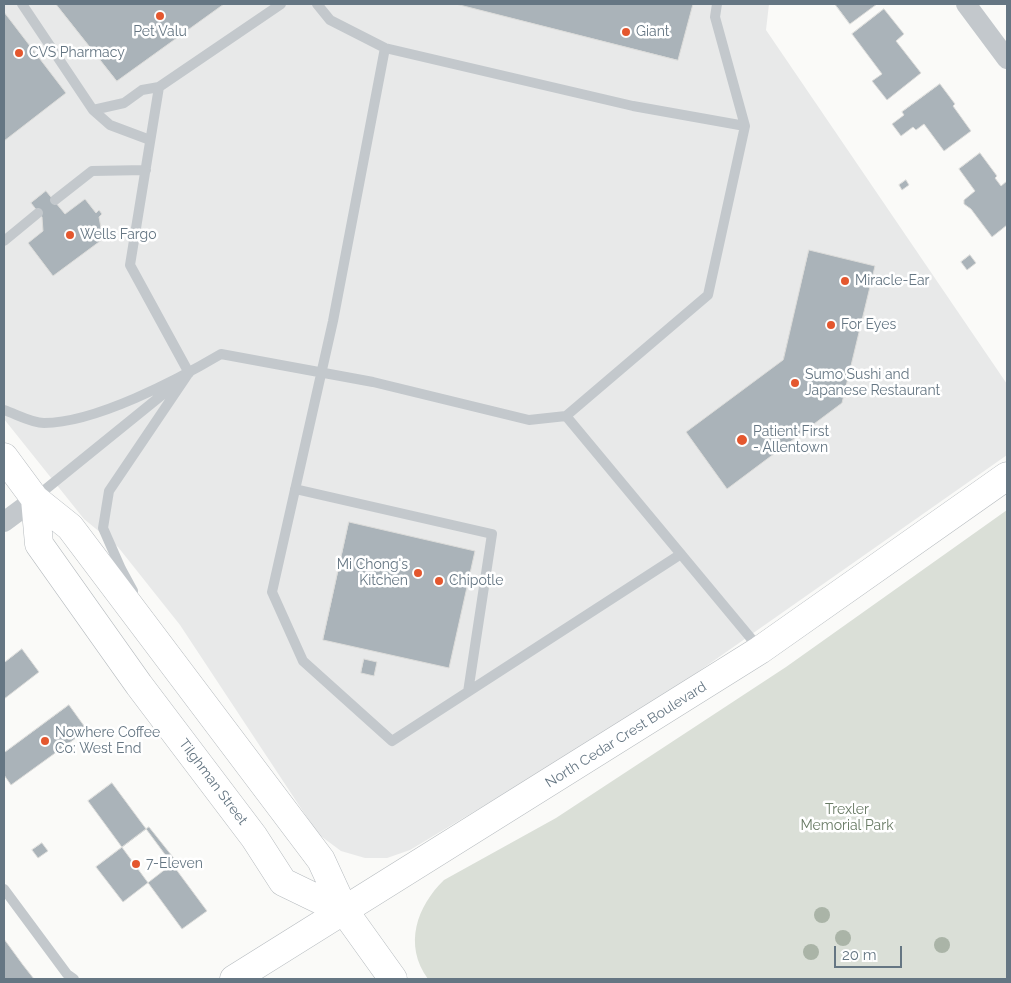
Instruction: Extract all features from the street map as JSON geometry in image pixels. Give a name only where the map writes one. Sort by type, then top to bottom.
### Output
[{"type":"main road","name":"Tilghman Street","points":[[4,457],[35,499],[70,527],[324,864],[345,912],[393,979]]},
{"type":"main road","name":"North Cedar Crest Boulevard","points":[[234,979],[345,912],[760,650],[1007,476]]},
{"type":"main road","name":"Tilghman Street","points":[[35,499],[39,544],[139,685],[254,837],[284,882],[345,912]]},
{"type":"street","points":[[966,4],[1007,59]]},
{"type":"street","points":[[4,522],[35,499]]},
{"type":"lane","points":[[22,4],[93,110],[110,125],[150,140]]},
{"type":"lane","points":[[93,110],[124,103],[142,90],[159,87],[281,4]]},
{"type":"lane","points":[[317,4],[330,20],[385,48],[632,106],[745,126]]},
{"type":"lane","points":[[4,410],[42,423],[87,418],[189,373],[221,354],[382,384],[529,420],[566,416],[708,295],[745,126],[715,17],[717,4]]},
{"type":"lane","points":[[385,48],[321,372],[272,592],[303,661],[392,741],[681,554]]},
{"type":"lane","points":[[159,87],[130,264],[189,373]]},
{"type":"lane","points":[[55,200],[92,171],[146,170]]},
{"type":"lane","points":[[4,241],[38,213]]},
{"type":"lane","points":[[35,499],[189,373]]},
{"type":"lane","points":[[179,670],[121,569],[103,528],[109,491],[189,373]]},
{"type":"lane","points":[[566,416],[760,650]]},
{"type":"lane","points":[[295,489],[492,534],[468,692]]},
{"type":"lane","points":[[4,889],[67,974],[74,979]]},
{"type":"shaded area","points":[[4,4],[769,4],[766,30],[1007,384],[1007,455],[645,709],[410,850],[387,858],[365,858],[341,851],[318,834],[180,625],[118,547],[84,519],[4,419]]},
{"type":"green space","name":"Trexler Memorial Park","points":[[1007,510],[1007,979],[428,979],[420,966],[416,953],[416,926],[427,902],[444,880],[556,818],[786,667]]},
{"type":"building","points":[[56,4],[224,4],[117,81]]},
{"type":"building","name":"Giant","points":[[456,4],[693,4],[678,60]]},
{"type":"building","points":[[835,4],[877,4],[850,24]]},
{"type":"building","points":[[884,9],[904,34],[896,41],[921,73],[887,100],[872,81],[882,74],[852,34]]},
{"type":"building","name":"CVS Pharmacy","points":[[4,12],[66,93],[4,141]]},
{"type":"building","points":[[940,84],[955,104],[953,106],[971,131],[944,151],[924,124],[916,130],[913,127],[901,136],[892,124],[904,115],[902,112]]},
{"type":"building","points":[[980,153],[997,176],[995,178],[1001,186],[1007,181],[1007,225],[992,237],[971,209],[964,204],[964,200],[975,191],[959,169]]},
{"type":"building","points":[[906,180],[909,185],[902,190],[899,185]]},
{"type":"building","name":"Wells Fargo","points":[[46,191],[65,214],[85,199],[96,213],[99,210],[102,214],[99,217],[103,239],[53,276],[28,243],[43,231],[42,217],[31,203]]},
{"type":"building","points":[[809,250],[875,266],[842,403],[727,489],[686,432],[783,360]]},
{"type":"building","points":[[970,255],[976,263],[967,270],[961,262]]},
{"type":"building","points":[[349,522],[475,551],[449,668],[323,640]]},
{"type":"building","points":[[22,649],[39,672],[4,699],[4,663]]},
{"type":"building","points":[[364,659],[377,662],[374,676],[361,673]]},
{"type":"building","name":"Nowhere Coffee Co: West End","points":[[69,705],[87,730],[11,785],[4,775],[4,753]]},
{"type":"building","points":[[112,783],[207,911],[182,929],[88,801]]},
{"type":"building","name":"7-Eleven","points":[[149,827],[176,861],[123,902],[96,867]]},
{"type":"building","points":[[42,843],[48,851],[38,858],[32,850]]},
{"type":"building","points":[[4,939],[23,965],[34,979],[4,979]]},
{"type":"place","name":"Pet Valu","points":[[160,16]]},
{"type":"place","name":"Giant","points":[[626,32]]},
{"type":"place","name":"CVS Pharmacy","points":[[19,53]]},
{"type":"place","name":"Wells Fargo","points":[[70,235]]},
{"type":"place","name":"Miracle-Ear","points":[[845,281]]},
{"type":"place","name":"For Eyes","points":[[831,325]]},
{"type":"place","name":"Sumo Sushi and Japanese Restaurant","points":[[795,383]]},
{"type":"place","name":"Patient First - Allentown","points":[[742,440]]},
{"type":"place","name":"Mi Chong's Kitchen","points":[[418,573]]},
{"type":"place","name":"Chipotle","points":[[439,581]]},
{"type":"place","name":"Nowhere Coffee Co: West End","points":[[45,741]]},
{"type":"place","name":"7-Eleven","points":[[136,864]]}]
